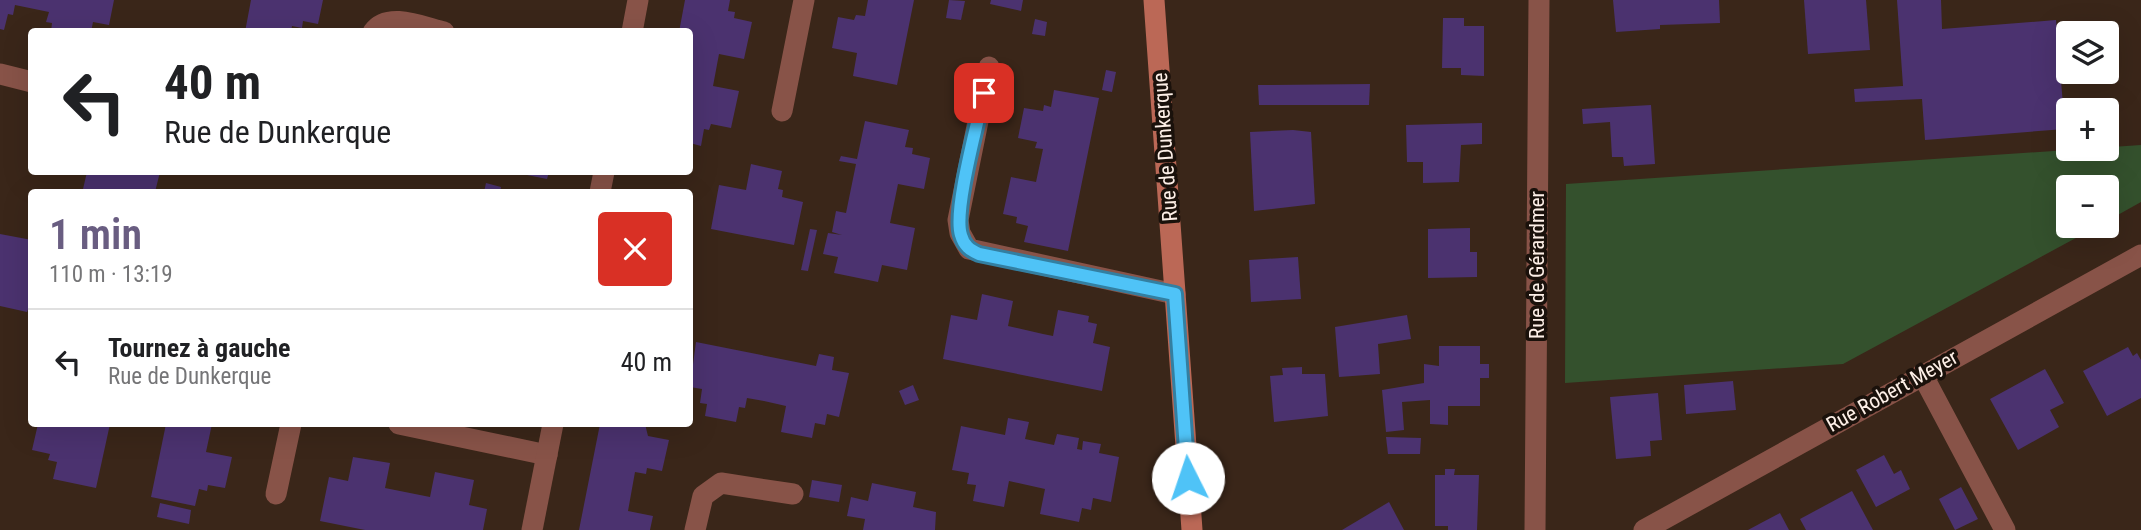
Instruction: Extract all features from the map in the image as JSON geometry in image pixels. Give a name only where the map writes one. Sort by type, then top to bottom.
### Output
[{"type":"street","points":[[633,28],[638,0]]},
{"type":"street","points":[[782,111],[804,0]]},
{"type":"street","name":"Rue de Dunkerque","points":[[1154,0],[1192,530]]},
{"type":"street","name":"Rue de Gérardmer","points":[[1535,530],[1539,0]]},
{"type":"street","points":[[377,28],[384,22],[395,21],[426,28]]},
{"type":"street","points":[[989,67],[958,220],[960,233],[969,249],[1175,294]]},
{"type":"street","points":[[0,74],[28,81]]},
{"type":"street","name":"Rue Robert Meyer","points":[[1644,530],[1922,373],[2141,255]]},
{"type":"street","points":[[1922,373],[2005,530]]},
{"type":"street","points":[[276,494],[290,427]]},
{"type":"street","points":[[413,427],[547,455]]},
{"type":"street","points":[[532,530],[552,427]]},
{"type":"street","points":[[695,530],[703,496],[721,483],[793,494]]},
{"type":"green space","points":[[2141,145],[2141,202],[2119,214],[2119,175],[2056,175],[2056,238],[2076,238],[1843,364],[1565,383],[1566,184],[2056,151],[2056,161],[2119,161],[2119,146]]},
{"type":"building","points":[[0,0],[114,0],[109,25],[93,22],[92,28],[51,28],[52,23],[46,22],[49,12],[15,5],[13,15],[8,14],[4,30],[0,29]]},
{"type":"building","points":[[251,0],[323,0],[318,24],[303,21],[302,28],[246,28]]},
{"type":"building","points":[[685,0],[730,0],[728,11],[735,12],[734,18],[752,22],[744,59],[719,54],[713,86],[739,91],[731,128],[711,124],[709,130],[704,129],[701,146],[693,144],[693,28],[680,28]]},
{"type":"building","points":[[868,0],[914,0],[897,85],[853,76],[857,53],[832,48],[838,17],[854,20],[856,15],[865,16]]},
{"type":"building","points":[[949,0],[965,1],[961,20],[946,18]]},
{"type":"building","points":[[991,0],[1023,0],[1021,11],[990,4]]},
{"type":"building","points":[[1613,0],[1719,0],[1720,23],[1660,25],[1660,29],[1616,32]]},
{"type":"building","points":[[1804,0],[1866,0],[1870,50],[1808,54]]},
{"type":"building","points":[[1897,0],[1941,0],[1942,29],[2056,20],[2056,84],[2061,84],[2062,98],[2056,98],[2056,130],[1925,140],[1922,99],[1855,102],[1854,89],[1903,86]]},
{"type":"building","points":[[1443,18],[1464,18],[1464,26],[1484,26],[1484,76],[1461,75],[1461,68],[1442,68]]},
{"type":"building","points":[[1035,19],[1047,22],[1045,36],[1032,34]]},
{"type":"building","points":[[1106,70],[1116,72],[1112,92],[1102,90]]},
{"type":"building","points":[[1370,84],[1369,105],[1259,105],[1258,85]]},
{"type":"building","points":[[1054,90],[1099,98],[1068,251],[1024,242],[1028,226],[1016,223],[1017,217],[1003,214],[1011,177],[1036,182],[1043,149],[1035,148],[1037,142],[1018,138],[1024,108],[1043,111],[1044,105],[1051,107]]},
{"type":"building","points":[[1651,105],[1655,164],[1624,166],[1623,157],[1612,157],[1610,122],[1583,124],[1582,109]]},
{"type":"building","points":[[865,121],[909,130],[905,147],[913,148],[912,154],[930,158],[924,189],[898,184],[890,223],[915,228],[907,270],[882,265],[878,282],[834,273],[838,257],[823,254],[828,233],[842,235],[832,232],[836,211],[846,213],[856,164],[839,161],[841,156],[857,159]]},
{"type":"building","points":[[1482,123],[1482,144],[1461,145],[1459,182],[1423,183],[1423,162],[1407,162],[1406,125]]},
{"type":"building","points":[[1250,132],[1311,132],[1315,204],[1254,211]]},
{"type":"building","points":[[751,164],[782,171],[778,189],[783,190],[782,197],[803,202],[794,245],[711,229],[719,185],[746,190]]},
{"type":"building","points":[[86,175],[159,175],[156,189],[83,189]]},
{"type":"building","points":[[527,175],[548,175],[547,179]]},
{"type":"building","points":[[486,183],[501,187],[501,189],[485,189]]},
{"type":"building","points":[[1470,228],[1470,252],[1477,252],[1477,277],[1428,278],[1428,229]]},
{"type":"building","points":[[810,229],[817,230],[808,271],[801,270]]},
{"type":"building","points":[[0,234],[28,239],[27,312],[0,306]]},
{"type":"building","points":[[1298,257],[1301,299],[1251,302],[1249,260]]},
{"type":"building","points":[[982,294],[1013,301],[1008,326],[1043,334],[1053,336],[1058,310],[1089,316],[1088,322],[1097,324],[1093,343],[1110,347],[1102,391],[943,359],[951,315],[977,320]]},
{"type":"building","points":[[1407,315],[1411,339],[1378,344],[1380,374],[1339,377],[1335,327]]},
{"type":"building","points":[[696,342],[816,366],[819,354],[834,357],[832,370],[849,373],[839,417],[827,414],[825,425],[815,423],[812,438],[781,432],[786,406],[764,401],[747,398],[745,408],[739,407],[736,422],[705,416],[707,404],[700,403],[702,389],[693,388]]},
{"type":"building","points":[[1439,346],[1480,346],[1480,364],[1489,364],[1489,378],[1480,378],[1480,406],[1448,406],[1448,425],[1430,424],[1430,400],[1402,402],[1404,430],[1386,432],[1382,390],[1424,383],[1424,364],[1439,366]]},
{"type":"building","points":[[2128,347],[2133,356],[2137,353],[2141,360],[2141,398],[2107,416],[2083,371]]},
{"type":"building","points":[[1302,367],[1302,374],[1325,374],[1328,416],[1274,422],[1270,376],[1283,375],[1282,368]]},
{"type":"building","points":[[2045,369],[2064,403],[2050,410],[2059,427],[2018,450],[1990,399]]},
{"type":"building","points":[[1733,381],[1736,410],[1686,414],[1684,385]]},
{"type":"building","points":[[913,385],[919,400],[905,405],[899,391]]},
{"type":"building","points":[[1658,393],[1662,440],[1650,441],[1651,456],[1616,459],[1610,397]]},
{"type":"building","points":[[1008,418],[1029,422],[1025,439],[1054,445],[1057,434],[1079,438],[1077,449],[1082,450],[1083,441],[1101,444],[1099,453],[1119,457],[1111,502],[1093,498],[1091,510],[1082,508],[1079,522],[1040,514],[1045,489],[1009,481],[1004,507],[973,501],[976,485],[967,484],[969,473],[952,470],[961,426],[1005,435]]},
{"type":"building","points":[[37,427],[109,427],[96,488],[53,479],[57,462],[48,460],[50,454],[32,450]]},
{"type":"building","points":[[165,427],[211,427],[206,452],[232,457],[225,488],[208,485],[207,491],[199,489],[195,506],[151,497]]},
{"type":"building","points":[[599,427],[646,427],[648,436],[669,440],[662,471],[647,468],[646,474],[635,472],[628,511],[653,516],[650,530],[579,530]]},
{"type":"building","points":[[1386,437],[1421,438],[1420,454],[1388,454]]},
{"type":"building","points":[[1884,455],[1894,474],[1901,470],[1910,489],[1876,507],[1856,470]]},
{"type":"building","points":[[353,457],[390,463],[385,488],[430,497],[435,472],[474,480],[469,505],[487,509],[483,530],[365,530],[320,521],[329,477],[348,481]]},
{"type":"building","points":[[1445,469],[1455,469],[1454,475],[1479,475],[1477,530],[1448,530],[1448,526],[1435,526],[1435,475],[1445,475]]},
{"type":"building","points":[[812,480],[842,485],[839,502],[809,497]]},
{"type":"building","points":[[872,483],[916,492],[913,507],[936,512],[935,530],[863,530],[865,519],[847,516],[851,497],[868,501]]},
{"type":"building","points":[[1961,487],[1978,519],[1955,530],[1939,499]]},
{"type":"building","points":[[1852,491],[1873,530],[1806,530],[1800,519]]},
{"type":"building","points":[[1389,502],[1404,530],[1342,530]]},
{"type":"building","points":[[160,503],[191,510],[189,524],[157,517]]},
{"type":"building","points":[[1780,513],[1789,530],[1748,530],[1761,523]]},
{"type":"route","points":[[984,93],[958,220],[963,242],[979,254],[1175,294],[1188,478]]}]
